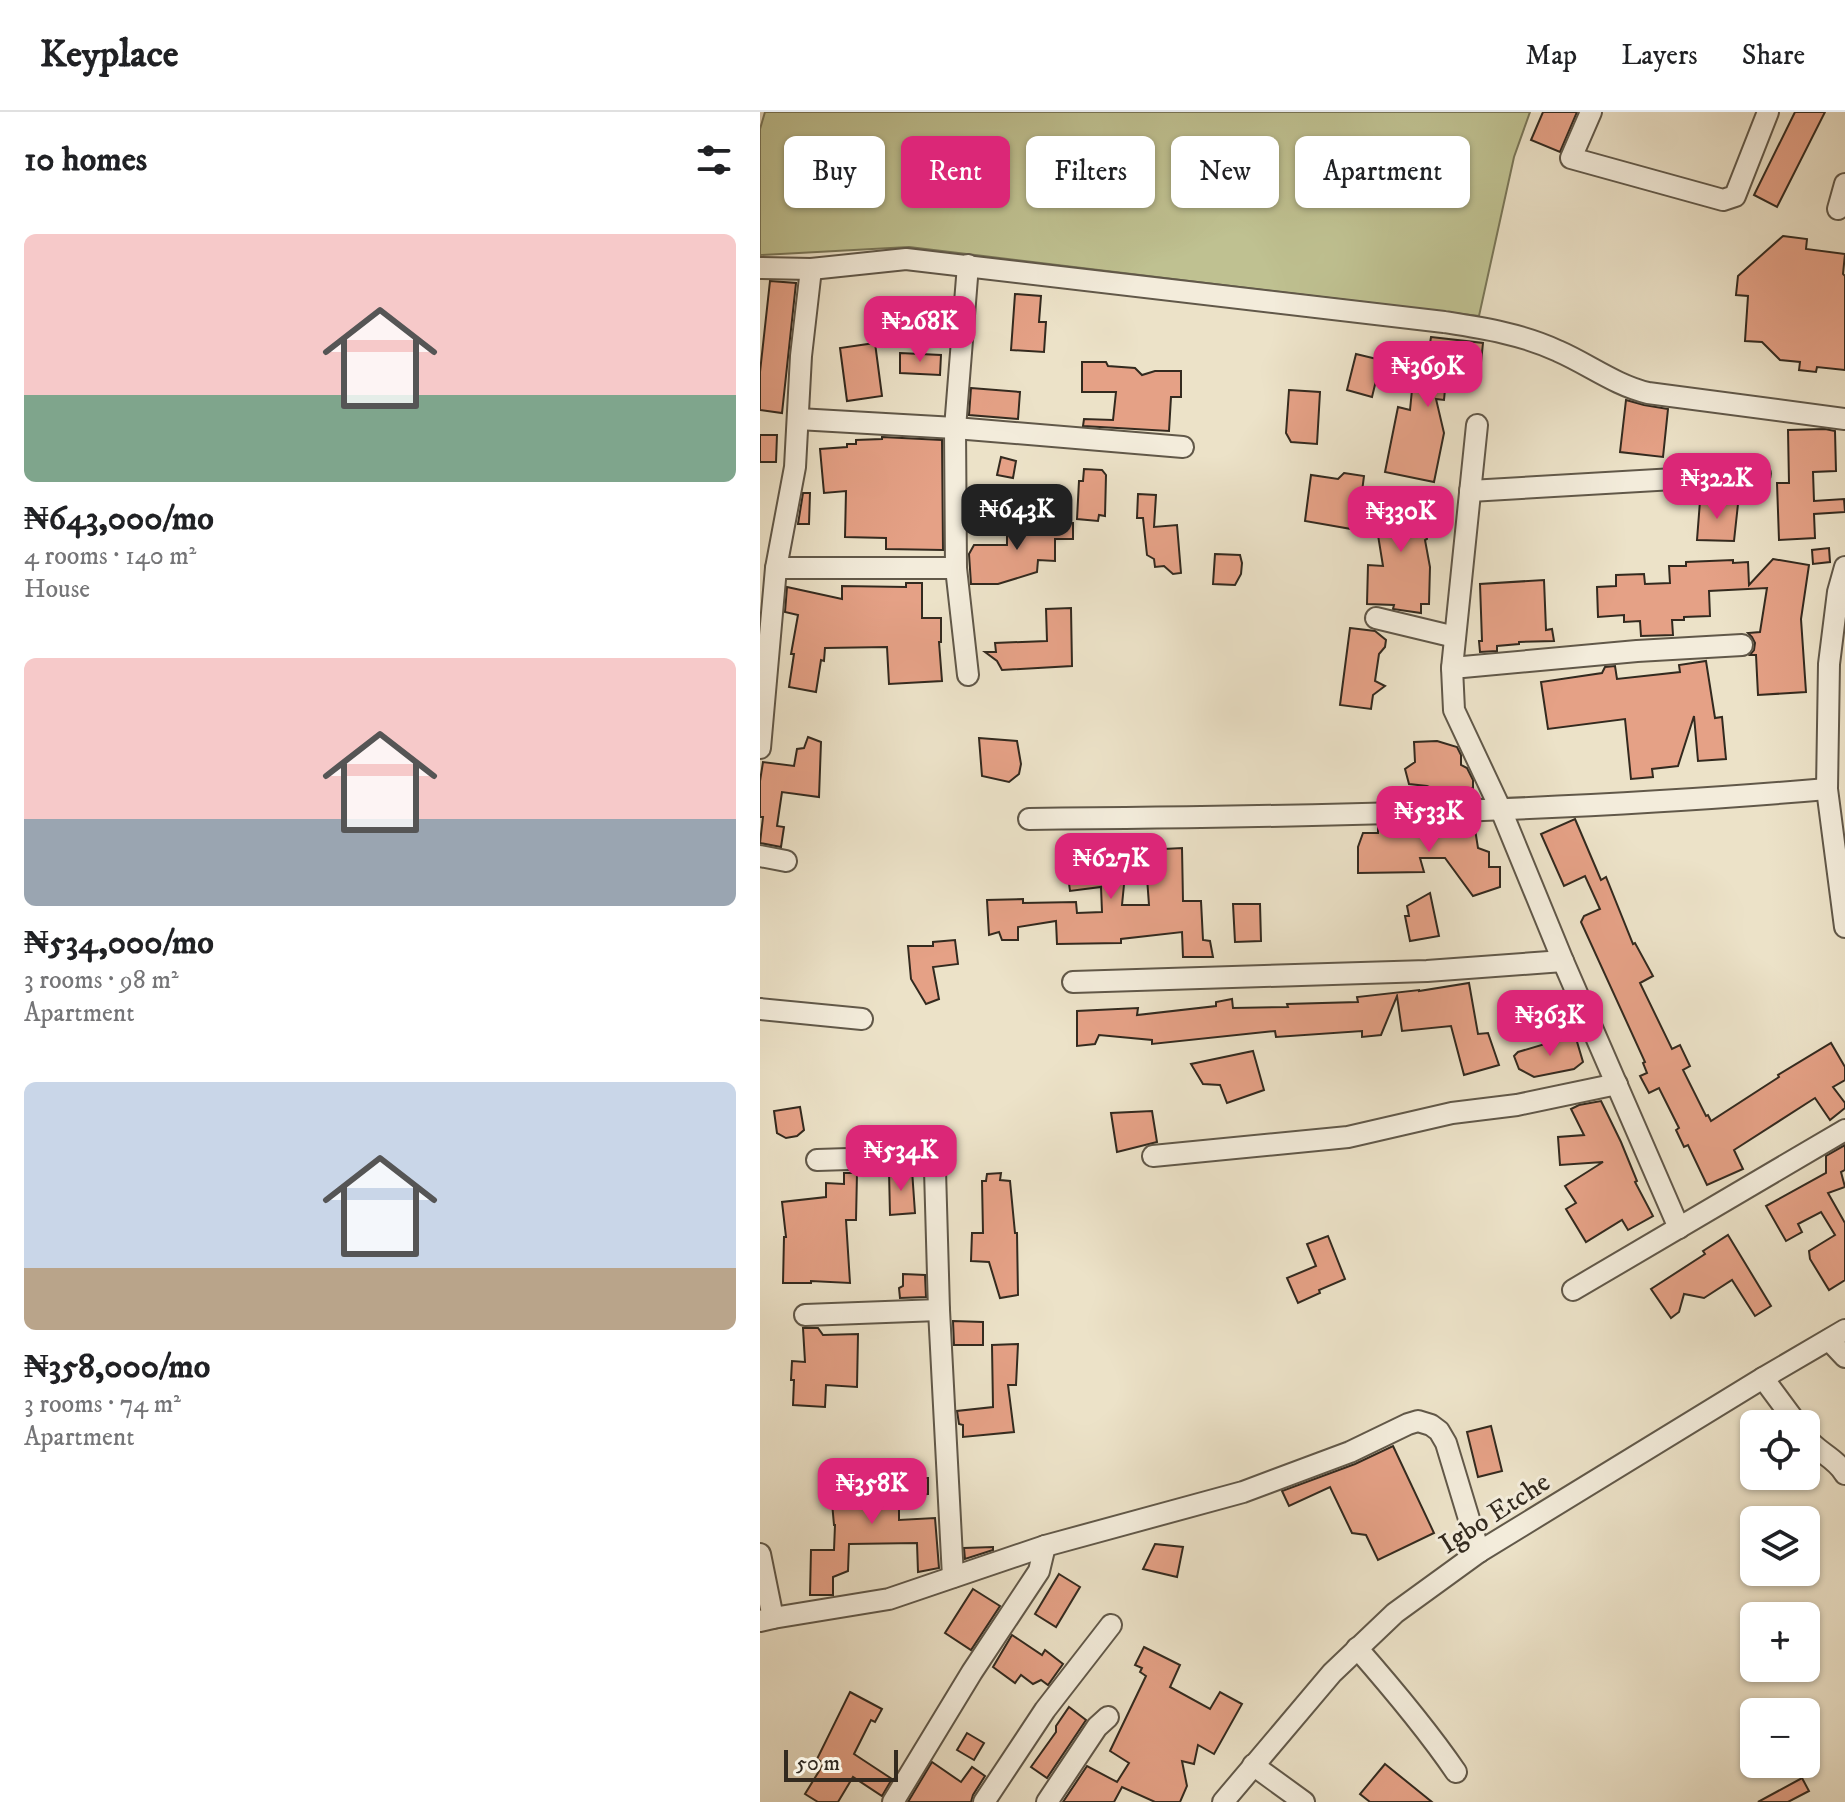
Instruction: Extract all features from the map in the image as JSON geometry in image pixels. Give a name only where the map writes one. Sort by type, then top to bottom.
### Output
[{"type":"street","points":[[1591,112],[1571,158],[1723,200],[1735,196],[1768,112]]},
{"type":"street","points":[[1838,209],[1845,184]]},
{"type":"street","points":[[760,268],[811,269],[906,259],[1470,326],[1537,342],[1640,391],[1845,419]]},
{"type":"street","points":[[968,265],[955,428],[956,568],[968,675]]},
{"type":"street","points":[[760,748],[776,568],[795,467],[801,356],[811,269]]},
{"type":"street","points":[[798,419],[955,428],[1183,447]]},
{"type":"street","points":[[1477,425],[1452,668],[1454,710],[1501,810],[1679,1228]]},
{"type":"street","points":[[1470,491],[1760,474]]},
{"type":"street","points":[[1845,567],[1838,592],[1829,664],[1836,746],[1827,789],[1845,927]]},
{"type":"street","points":[[776,568],[956,568]]},
{"type":"street","points":[[1376,618],[1455,637]]},
{"type":"street","points":[[1452,668],[1742,645]]},
{"type":"street","points":[[1029,819],[1501,810],[1705,800],[1827,789]]},
{"type":"street","points":[[760,856],[786,861]]},
{"type":"street","points":[[1073,982],[1427,971],[1563,961]]},
{"type":"street","points":[[760,1009],[862,1019]]},
{"type":"street","points":[[1153,1156],[1348,1137],[1452,1113],[1517,1105],[1617,1084]]},
{"type":"street","points":[[1573,1290],[1845,1130]]},
{"type":"street","points":[[817,1160],[928,1158],[935,1170],[953,1577]]},
{"type":"street","points":[[805,1315],[939,1310]]},
{"type":"street","points":[[1837,1335],[1845,1357]]},
{"type":"street","name":"Igbo Etche","points":[[1223,1802],[1332,1673],[1395,1613],[1479,1552],[1837,1335]]},
{"type":"street","points":[[1763,1378],[1787,1410]]},
{"type":"street","points":[[760,1554],[767,1620],[889,1599],[1045,1546],[1243,1492],[1350,1452],[1418,1421],[1439,1431],[1446,1443],[1479,1552]]},
{"type":"street","points":[[1820,1451],[1843,1466]]},
{"type":"street","points":[[893,1802],[972,1672],[1039,1571],[1045,1546]]},
{"type":"street","points":[[984,1802],[1045,1710],[1111,1625]]},
{"type":"street","points":[[1357,1648],[1420,1723],[1456,1772]]},
{"type":"street","points":[[1047,1802],[1097,1727],[1108,1717]]},
{"type":"street","points":[[1253,1765],[1304,1802]]},
{"type":"green space","points":[[765,112],[1530,112],[1514,157],[1479,316],[909,247],[760,255],[760,129]]},
{"type":"building","points":[[1543,112],[1577,112],[1560,152],[1531,140]]},
{"type":"building","points":[[1795,112],[1825,112],[1777,207],[1754,195]]},
{"type":"building","points":[[1783,236],[1807,239],[1806,249],[1845,254],[1845,370],[1817,367],[1816,372],[1799,370],[1800,362],[1780,360],[1762,342],[1745,341],[1748,296],[1736,295],[1738,276]]},
{"type":"building","points":[[770,281],[796,283],[782,413],[760,410],[760,372]]},
{"type":"building","points":[[1015,294],[1041,296],[1039,322],[1046,322],[1044,352],[1011,350]]},
{"type":"building","points":[[1431,337],[1483,343],[1480,372],[1447,368],[1444,400],[1436,399],[1444,433],[1434,482],[1385,472],[1398,407],[1410,410],[1415,360],[1428,356]]},
{"type":"building","points":[[875,343],[882,396],[847,401],[840,348]]},
{"type":"building","points":[[900,353],[941,355],[940,375],[900,373]]},
{"type":"building","points":[[1356,354],[1381,360],[1372,397],[1347,390]]},
{"type":"building","points":[[1082,362],[1106,362],[1108,366],[1135,368],[1142,375],[1155,371],[1181,371],[1181,397],[1171,397],[1169,431],[1083,426],[1084,419],[1113,420],[1116,392],[1082,392]]},
{"type":"building","points":[[971,388],[1020,392],[1018,419],[969,415]]},
{"type":"building","points":[[1289,390],[1320,392],[1317,444],[1291,442],[1286,433]]},
{"type":"building","points":[[1626,400],[1668,409],[1663,457],[1620,452]]},
{"type":"building","points":[[1788,430],[1835,431],[1836,471],[1813,472],[1814,501],[1844,499],[1845,512],[1814,514],[1815,538],[1779,540],[1777,483],[1789,483]]},
{"type":"building","points":[[760,435],[777,435],[776,462],[760,462]]},
{"type":"building","points":[[882,437],[942,440],[943,550],[886,549],[886,538],[845,537],[846,491],[824,493],[820,449],[847,447],[847,444],[856,444],[856,440]]},
{"type":"building","points":[[1001,457],[1016,461],[1013,478],[997,475]]},
{"type":"building","points":[[1084,469],[1102,470],[1106,475],[1105,516],[1099,515],[1098,521],[1077,519],[1079,481],[1083,481]]},
{"type":"building","points":[[1344,473],[1364,476],[1357,530],[1305,521],[1311,475],[1338,479]]},
{"type":"building","points":[[1420,490],[1430,567],[1429,604],[1421,604],[1421,613],[1393,609],[1394,605],[1367,604],[1368,565],[1383,566],[1372,498]]},
{"type":"building","points":[[803,493],[810,493],[809,524],[798,524]]},
{"type":"building","points":[[1138,494],[1156,495],[1154,527],[1177,525],[1181,573],[1173,574],[1164,566],[1155,567],[1154,559],[1147,555],[1143,518],[1137,518]]},
{"type":"building","points":[[1700,501],[1738,504],[1734,541],[1697,540]]},
{"type":"building","points":[[1016,519],[1039,520],[1039,524],[1073,523],[1073,539],[1055,539],[1055,561],[1038,560],[1037,572],[998,584],[971,584],[969,554],[974,545],[1007,545],[1007,523]]},
{"type":"building","points":[[1829,548],[1830,562],[1813,564],[1812,550]]},
{"type":"building","points":[[1215,554],[1240,555],[1241,574],[1235,585],[1213,584]]},
{"type":"building","points":[[1773,559],[1809,565],[1801,619],[1806,692],[1758,695],[1756,655],[1750,655],[1755,643],[1748,633],[1760,632],[1767,588],[1709,591],[1710,616],[1672,620],[1673,635],[1641,636],[1640,621],[1624,622],[1624,615],[1598,617],[1597,587],[1616,586],[1616,575],[1644,574],[1645,584],[1670,583],[1669,566],[1733,560],[1733,563],[1748,562],[1749,585]]},
{"type":"building","points":[[1544,580],[1546,630],[1552,629],[1554,641],[1519,642],[1497,646],[1497,651],[1480,652],[1480,584]]},
{"type":"building","points":[[906,583],[922,583],[922,618],[941,618],[942,681],[889,684],[887,647],[825,648],[816,692],[789,687],[798,615],[785,612],[787,587],[842,599],[842,586],[906,587]]},
{"type":"building","points":[[1071,608],[1072,666],[1002,670],[997,661],[985,652],[996,652],[995,643],[1047,641],[1046,609]]},
{"type":"building","points":[[1350,628],[1375,631],[1386,640],[1379,654],[1375,681],[1385,686],[1373,695],[1371,709],[1340,705]]},
{"type":"building","points":[[1706,661],[1715,718],[1722,717],[1726,759],[1698,761],[1694,716],[1678,766],[1652,769],[1653,777],[1631,779],[1625,719],[1548,729],[1541,682],[1602,673],[1605,667],[1615,666],[1617,679],[1680,672],[1679,665]]},
{"type":"building","points":[[808,737],[821,742],[819,797],[782,792],[777,826],[784,827],[781,847],[760,843],[763,762],[794,766],[797,749],[804,748]]},
{"type":"building","points":[[979,738],[1017,741],[1021,764],[1019,774],[1009,782],[982,776]]},
{"type":"building","points":[[1437,741],[1457,747],[1461,765],[1467,768],[1473,780],[1473,788],[1461,788],[1461,796],[1450,796],[1427,786],[1409,784],[1405,769],[1415,762],[1414,742]]},
{"type":"building","points":[[1575,819],[1601,880],[1606,877],[1633,944],[1653,976],[1640,983],[1672,1049],[1680,1045],[1690,1066],[1683,1070],[1706,1116],[1711,1121],[1831,1043],[1845,1067],[1845,1080],[1833,1087],[1845,1103],[1845,1108],[1830,1120],[1815,1098],[1734,1150],[1743,1169],[1707,1185],[1688,1145],[1684,1147],[1676,1130],[1679,1128],[1659,1088],[1649,1093],[1640,1076],[1647,1073],[1645,1062],[1581,922],[1584,916],[1600,909],[1585,876],[1564,886],[1541,834]]},
{"type":"building","points":[[1474,823],[1478,848],[1489,852],[1489,867],[1500,867],[1500,887],[1473,896],[1445,858],[1420,858],[1424,872],[1358,873],[1358,847],[1363,833],[1378,833],[1378,826],[1415,825],[1415,830],[1443,830],[1442,827]]},
{"type":"building","points":[[1085,836],[1086,840],[1117,842],[1127,854],[1122,905],[1149,905],[1145,850],[1182,848],[1183,901],[1201,901],[1203,940],[1210,941],[1213,957],[1183,957],[1182,932],[1121,939],[1121,943],[1057,944],[1056,921],[1018,927],[1018,940],[1002,940],[999,932],[989,935],[987,900],[1076,902],[1077,913],[1102,912],[1101,887],[1070,891],[1063,839]]},
{"type":"building","points":[[1430,893],[1439,936],[1410,941],[1405,916],[1409,916],[1407,906]]},
{"type":"building","points":[[1233,904],[1260,904],[1261,941],[1235,942]]},
{"type":"building","points":[[955,940],[958,964],[933,967],[939,999],[926,1004],[911,979],[908,946],[933,946],[933,942]]},
{"type":"building","points":[[1469,983],[1478,1034],[1488,1033],[1499,1065],[1464,1075],[1451,1026],[1402,1031],[1397,996],[1381,1035],[1362,1037],[1362,1031],[1276,1037],[1275,1031],[1152,1044],[1152,1040],[1099,1035],[1095,1044],[1077,1046],[1077,1011],[1138,1008],[1137,1015],[1216,1006],[1216,1002],[1232,999],[1233,1008],[1358,1002],[1357,997]]},
{"type":"building","points":[[1575,1035],[1583,1062],[1574,1069],[1534,1077],[1519,1069],[1514,1056],[1518,1052]]},
{"type":"building","points":[[1253,1051],[1264,1090],[1227,1103],[1220,1085],[1203,1084],[1191,1064]]},
{"type":"building","points":[[1601,1101],[1653,1216],[1628,1230],[1622,1220],[1586,1242],[1566,1209],[1576,1203],[1565,1186],[1603,1162],[1560,1165],[1558,1137],[1584,1135],[1571,1109]]},
{"type":"building","points":[[800,1107],[804,1130],[797,1136],[786,1138],[777,1133],[774,1111]]},
{"type":"building","points":[[1152,1111],[1157,1142],[1117,1152],[1111,1113]]},
{"type":"building","points":[[1845,1145],[1845,1170],[1841,1172],[1845,1187],[1828,1193],[1845,1223],[1845,1280],[1829,1290],[1810,1259],[1809,1251],[1835,1235],[1821,1212],[1798,1224],[1802,1232],[1786,1241],[1766,1206],[1826,1173],[1826,1156]]},
{"type":"building","points":[[912,1170],[915,1213],[890,1215],[889,1171]]},
{"type":"building","points":[[844,1173],[857,1173],[856,1220],[846,1220],[850,1283],[783,1283],[786,1237],[782,1202],[826,1197],[826,1183],[844,1184]]},
{"type":"building","points":[[1001,1173],[1000,1180],[1010,1181],[1017,1233],[1018,1295],[1000,1298],[989,1262],[971,1261],[972,1233],[983,1233],[982,1181],[986,1181],[987,1174]]},
{"type":"building","points":[[1728,1235],[1771,1306],[1755,1316],[1732,1280],[1704,1298],[1684,1294],[1679,1312],[1671,1318],[1651,1289]]},
{"type":"building","points":[[1328,1236],[1345,1279],[1298,1303],[1287,1278],[1316,1266],[1307,1244]]},
{"type":"building","points":[[903,1274],[925,1275],[926,1297],[900,1298]]},
{"type":"building","points":[[953,1321],[983,1322],[983,1345],[954,1345]]},
{"type":"building","points":[[803,1328],[818,1328],[823,1335],[858,1334],[857,1387],[826,1385],[825,1407],[793,1405],[792,1361],[805,1362]]},
{"type":"building","points":[[1018,1344],[1016,1385],[1008,1385],[1014,1432],[963,1437],[963,1425],[959,1424],[957,1411],[993,1407],[992,1345]]},
{"type":"building","points":[[1491,1426],[1502,1471],[1478,1477],[1467,1432]]},
{"type":"building","points":[[1393,1446],[1434,1533],[1378,1560],[1366,1535],[1352,1533],[1330,1487],[1289,1506],[1282,1491],[1355,1464]]},
{"type":"building","points":[[928,1478],[928,1494],[899,1495],[899,1520],[935,1518],[939,1568],[918,1572],[917,1543],[849,1544],[848,1571],[833,1577],[833,1595],[810,1595],[811,1550],[834,1550],[835,1525],[830,1480],[847,1479],[847,1482]]},
{"type":"building","points":[[1155,1544],[1183,1547],[1177,1577],[1143,1569]]},
{"type":"building","points":[[993,1547],[993,1550],[965,1559],[964,1548]]},
{"type":"building","points":[[1059,1574],[1080,1587],[1056,1627],[1035,1614]]},
{"type":"building","points":[[973,1589],[1000,1606],[971,1650],[945,1633]]},
{"type":"building","points":[[1012,1635],[1042,1655],[1045,1650],[1063,1664],[1048,1685],[1041,1680],[1033,1684],[1021,1675],[1015,1683],[993,1667]]},
{"type":"building","points":[[1144,1647],[1180,1665],[1170,1687],[1210,1709],[1220,1692],[1242,1704],[1214,1754],[1198,1745],[1194,1764],[1182,1761],[1187,1786],[1180,1802],[1155,1802],[1122,1787],[1114,1802],[1063,1802],[1087,1766],[1117,1782],[1129,1763],[1110,1751],[1146,1676],[1140,1672],[1142,1668],[1135,1665]]},
{"type":"building","points":[[850,1692],[882,1709],[875,1722],[871,1720],[854,1754],[892,1779],[882,1796],[853,1777],[838,1802],[818,1802],[805,1794],[824,1763],[817,1759]]},
{"type":"building","points":[[1069,1707],[1086,1720],[1047,1778],[1031,1767]]},
{"type":"building","points":[[967,1733],[984,1743],[974,1760],[957,1750]]},
{"type":"building","points":[[932,1762],[961,1782],[972,1767],[985,1776],[971,1802],[908,1802]]},
{"type":"building","points":[[1385,1764],[1432,1802],[1370,1802],[1360,1794]]},
{"type":"building","points":[[1802,1778],[1809,1791],[1788,1802],[1758,1802]]}]
